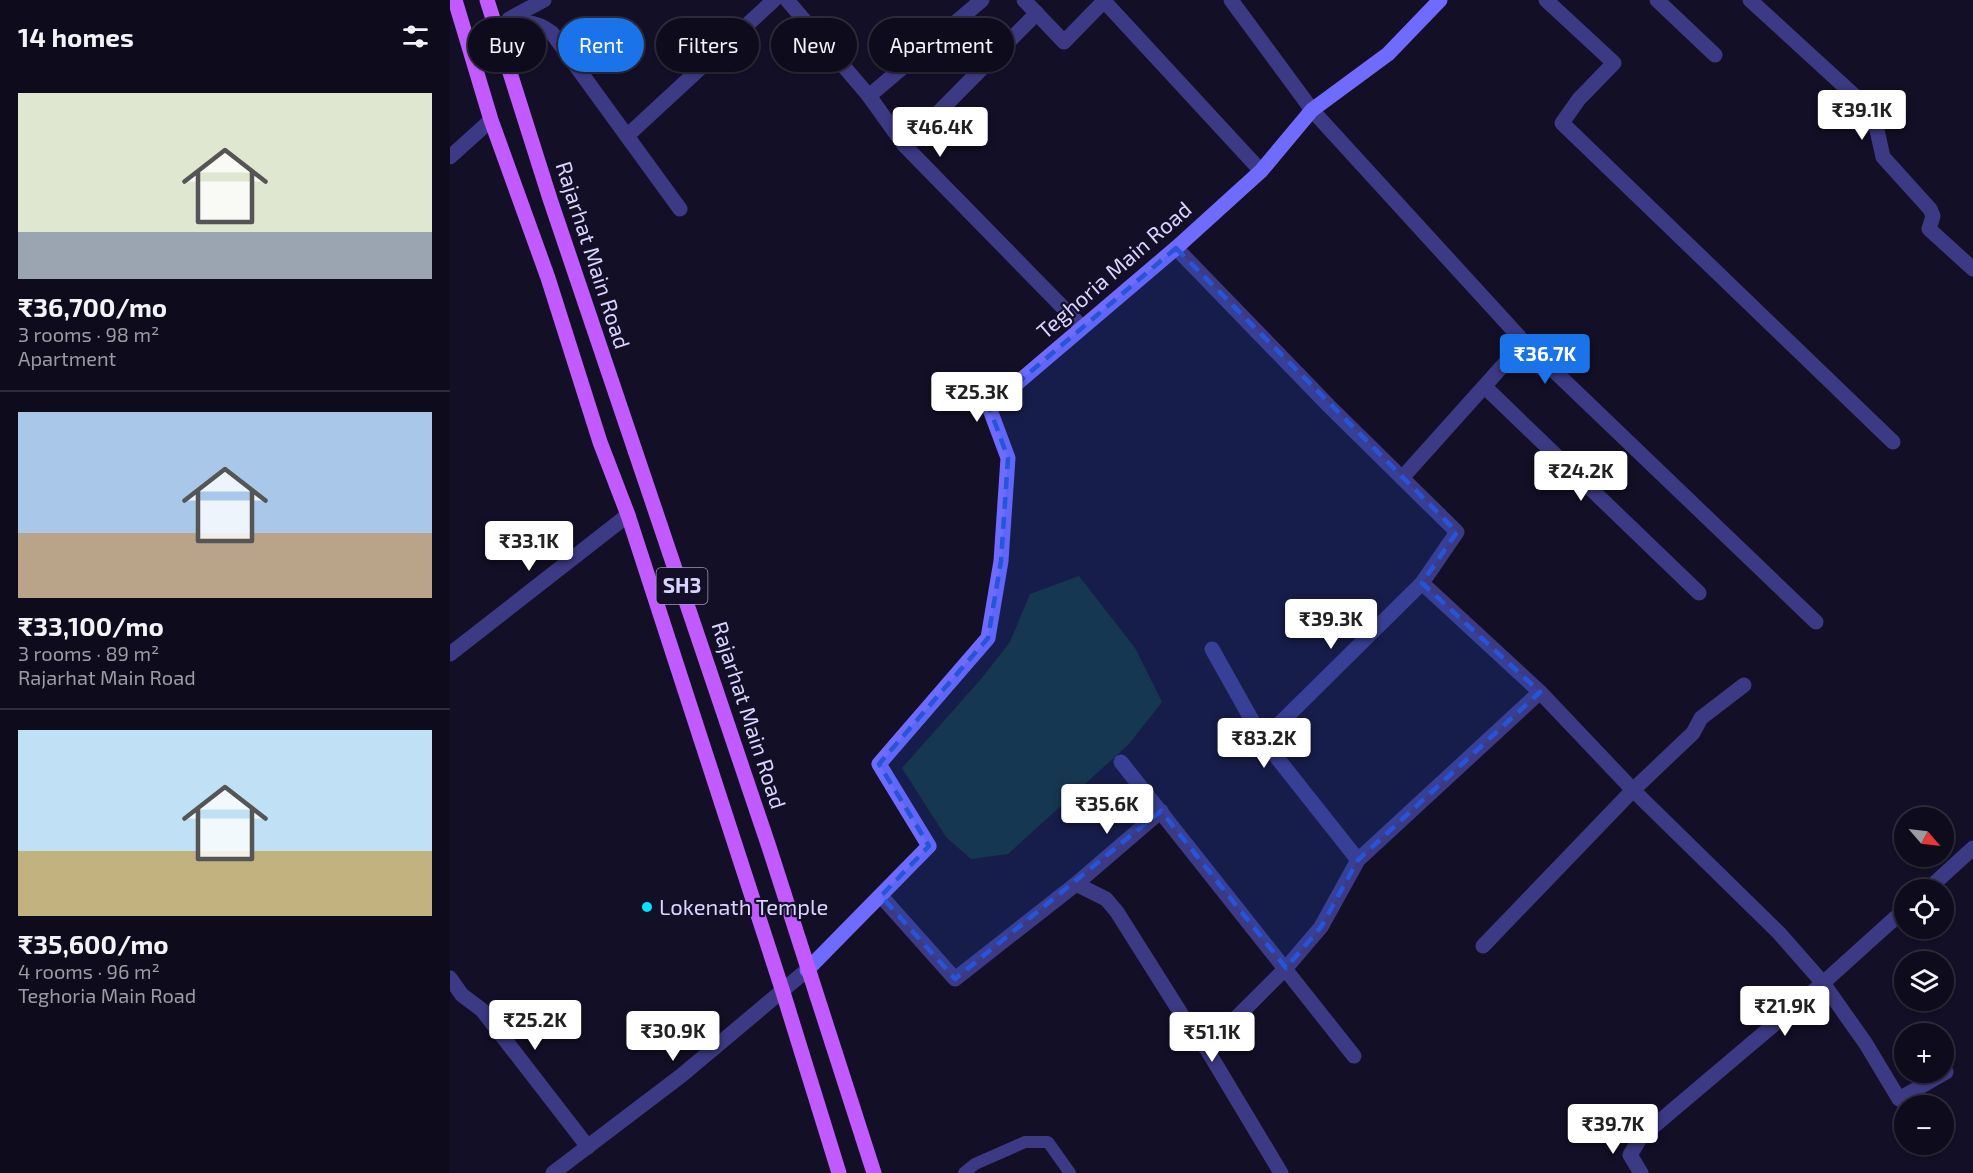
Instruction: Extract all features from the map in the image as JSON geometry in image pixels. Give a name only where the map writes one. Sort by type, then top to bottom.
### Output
[{"type":"main road","name":"SH3","points":[[455,0],[491,120],[548,278],[600,442],[628,515],[782,989],[839,1173]]},
{"type":"main road","name":"Rajarhat Main Road","points":[[487,0],[493,18]]},
{"type":"main road","name":"Rajarhat Main Road","points":[[510,72],[550,199],[702,645],[874,1173]]},
{"type":"street","points":[[510,18],[544,0]]},
{"type":"street","points":[[628,135],[774,0]]},
{"type":"street","points":[[788,0],[869,96],[905,146],[1082,327]]},
{"type":"street","points":[[869,96],[982,0]]},
{"type":"street","points":[[1024,0],[1064,42],[1104,1],[1261,171]]},
{"type":"street","points":[[1231,0],[1312,110],[1524,342],[1816,622]]},
{"type":"street","name":"Teghoria Main Road","points":[[807,970],[928,846],[879,764],[988,638],[1001,561],[1008,458],[989,407],[1176,248],[1261,171],[1312,110],[1388,54],[1440,0]]},
{"type":"street","points":[[1546,0],[1614,63],[1580,99],[1562,123],[1893,442]]},
{"type":"street","points":[[1657,0],[1715,55]]},
{"type":"street","points":[[1750,0],[1868,108],[1875,121],[1882,158],[1930,209],[1933,216],[1929,229],[1973,269]]},
{"type":"street","points":[[905,146],[1037,13]]},
{"type":"street","points":[[546,28],[552,33],[628,135],[680,209]]},
{"type":"street","points":[[450,157],[491,120]]},
{"type":"street","points":[[1176,248],[1457,532],[1422,584],[1263,740]]},
{"type":"street","points":[[1402,478],[1524,342]]},
{"type":"street","points":[[1485,387],[1699,592]]},
{"type":"street","points":[[450,654],[628,515]]},
{"type":"street","points":[[1422,584],[1540,692],[1633,790],[1779,933],[1823,983],[1866,1044],[1899,1099],[1927,1083]]},
{"type":"street","points":[[1212,649],[1263,740],[1358,860]]},
{"type":"street","points":[[1483,946],[1633,790],[1693,733],[1701,718],[1744,686]]},
{"type":"street","points":[[1206,1048],[1286,968],[1321,927],[1358,860],[1540,692]]},
{"type":"street","points":[[1121,762],[1354,1056]]},
{"type":"street","points":[[881,896],[955,979],[1076,884],[1161,811]]},
{"type":"street","points":[[1939,879],[1973,848]]},
{"type":"street","points":[[1076,884],[1106,899],[1117,912],[1192,1031],[1206,1048],[1281,1173]]},
{"type":"street","points":[[1634,1170],[1630,1155],[1641,1137],[1823,983],[1894,919]]},
{"type":"street","points":[[553,1173],[682,1075],[807,970]]},
{"type":"street","points":[[450,978],[462,995],[482,1010],[588,1147]]},
{"type":"lane","points":[[964,1173],[975,1164],[1025,1142],[1048,1142],[1070,1173]]},
{"type":"highlighted area","points":[[1176,248],[1457,532],[1422,583],[1540,692],[1358,860],[1321,927],[1286,968],[1161,811],[955,979],[881,896],[929,846],[879,764],[988,638],[1001,561],[1008,458],[989,407]]},
{"type":"green space","points":[[1079,576],[1135,648],[1162,702],[1129,744],[1008,854],[971,859],[946,837],[902,768],[981,679],[1010,642],[1030,594]]},
{"type":"place","name":"Lokenath Temple","points":[[647,907]]}]
